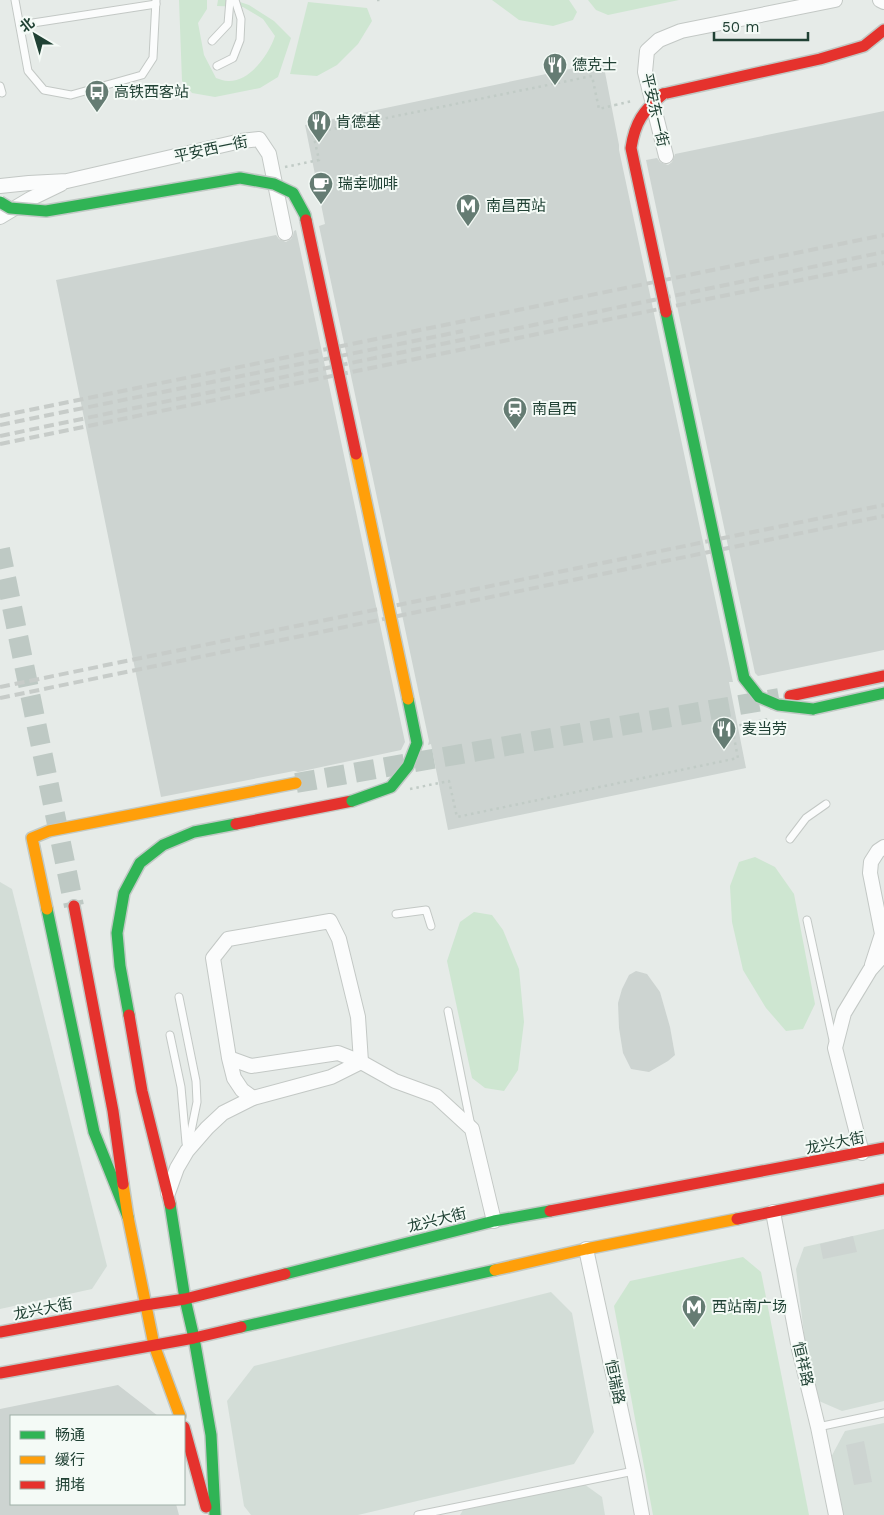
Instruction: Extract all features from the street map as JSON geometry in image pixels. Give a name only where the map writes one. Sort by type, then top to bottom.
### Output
[{"type":"street","name":"平安东一街","points":[[666,156],[645,72],[647,51],[659,40],[681,31],[835,0]]},
{"type":"street","points":[[880,0],[884,2]]},
{"type":"street","points":[[884,30],[864,46],[820,59],[663,94],[645,109],[633,131],[631,148],[744,678],[760,697],[778,705],[813,709],[884,693]]},
{"type":"street","name":"平安西一街","points":[[66,181],[241,141],[259,139],[269,154],[285,233]]},
{"type":"street","points":[[0,202],[10,208],[46,211],[240,178],[274,184],[294,193],[305,215],[417,743],[408,766],[391,787],[352,801],[194,832],[163,845],[140,863],[124,893],[117,933],[120,966],[142,1091],[168,1194],[185,1299],[194,1338],[211,1435],[215,1515]]},
{"type":"street","points":[[0,186],[66,181]]},
{"type":"street","points":[[0,217],[66,181]]},
{"type":"street","points":[[790,696],[884,676]]},
{"type":"street","points":[[128,1217],[94,1132],[32,838],[49,831],[296,783]]},
{"type":"street","points":[[870,970],[882,934],[870,874],[871,862],[878,851],[884,847]]},
{"type":"street","points":[[74,906],[113,1111],[128,1217],[145,1305],[154,1345],[180,1415]]},
{"type":"street","points":[[253,1098],[242,1090],[234,1078],[213,958],[228,939],[330,921],[339,939],[358,1017],[361,1062]]},
{"type":"street","points":[[862,1153],[835,1048],[844,1013],[870,970],[884,954]]},
{"type":"street","points":[[229,1058],[251,1066],[338,1052],[361,1062],[395,1081],[436,1096],[472,1129],[494,1221]]},
{"type":"street","points":[[168,1194],[177,1168],[186,1151],[223,1113],[253,1098],[331,1077],[361,1062]]},
{"type":"street","name":"龙兴大街","points":[[0,1332],[185,1299],[494,1221],[884,1148]]},
{"type":"street","points":[[0,1373],[194,1338],[586,1249],[884,1189]]},
{"type":"street","name":"恒祥路","points":[[773,1212],[798,1349],[818,1428],[836,1515]]},
{"type":"street","name":"恒瑞路","points":[[586,1249],[642,1515]]},
{"type":"street","points":[[185,1431],[208,1515]]},
{"type":"lane","points":[[15,0],[28,71],[44,90],[71,95],[142,75],[153,58],[156,2],[20,25]]},
{"type":"lane","points":[[212,41],[228,24],[230,0]]},
{"type":"lane","points":[[217,66],[233,58],[240,40],[241,19],[235,0]]},
{"type":"lane","points":[[790,839],[806,818],[826,804]]},
{"type":"lane","points":[[396,914],[426,910],[430,926]]},
{"type":"lane","points":[[807,920],[835,1048]]},
{"type":"lane","points":[[179,997],[196,1081],[197,1102],[186,1151]]},
{"type":"lane","points":[[448,1011],[472,1129]]},
{"type":"lane","points":[[170,1035],[181,1087],[186,1151]]},
{"type":"lane","points":[[818,1428],[884,1413]]},
{"type":"lane","points":[[423,1515],[634,1471]]},
{"type":"path","points":[[285,167],[319,160],[313,134],[592,76],[599,109],[615,106]]},
{"type":"path","points":[[410,789],[449,781],[457,817],[738,758],[732,726],[768,719]]},
{"type":"shaded area","points":[[0,882],[12,889],[107,1266],[92,1289],[0,1309]]},
{"type":"shaded area","points":[[884,1229],[884,1401],[842,1411],[812,1398],[796,1269],[804,1247]]},
{"type":"shaded area","points":[[551,1292],[572,1313],[594,1432],[574,1464],[358,1515],[251,1515],[244,1506],[227,1401],[254,1366]]},
{"type":"shaded area","points":[[884,1423],[884,1515],[840,1515],[829,1461],[845,1431]]},
{"type":"shaded area","points":[[584,1484],[602,1497],[605,1515],[460,1515],[463,1510]]},
{"type":"green space","points":[[179,0],[207,0],[207,9],[198,23],[204,55],[216,78],[225,81],[244,77],[258,66],[275,36],[263,19],[243,7],[217,6],[218,0],[234,0],[249,5],[274,21],[291,38],[278,77],[260,88],[215,97],[192,93],[182,81]]},
{"type":"green space","points":[[492,0],[569,0],[577,12],[573,20],[553,26],[519,20]]},
{"type":"green space","points":[[588,0],[679,0],[608,15],[596,10]]},
{"type":"green space","points":[[308,2],[367,8],[372,21],[358,44],[337,65],[317,76],[290,74]]},
{"type":"green space","points":[[755,857],[775,867],[794,894],[815,1004],[803,1029],[786,1031],[766,1008],[743,970],[732,922],[730,886],[739,862]]},
{"type":"green space","points":[[474,912],[492,915],[503,930],[519,969],[524,1022],[518,1070],[504,1091],[485,1088],[472,1078],[447,961],[460,922]]},
{"type":"green space","points":[[743,1257],[761,1272],[809,1515],[653,1515],[614,1306],[630,1281]]},
{"type":"building","name":"南昌西站","points":[[603,62],[619,150],[733,682],[729,682],[746,768],[448,830],[431,744],[428,745],[429,741],[319,226],[325,224],[305,125]]},
{"type":"building","points":[[884,111],[884,650],[758,676],[755,673],[646,160],[657,158],[660,162],[668,165],[672,162],[675,154]]},
{"type":"building","points":[[296,230],[405,742],[401,750],[298,772],[294,771],[161,797],[56,280],[276,235],[279,239],[286,242],[291,239]]},
{"type":"building","points":[[636,971],[647,974],[660,992],[670,1027],[675,1055],[649,1072],[631,1069],[623,1053],[619,1028],[618,1003],[622,989],[629,975]]},
{"type":"building","points":[[853,1236],[857,1252],[823,1259],[820,1244]]},
{"type":"building","points":[[118,1385],[157,1415],[10,1415],[10,1505],[176,1505],[179,1515],[0,1515],[0,1409]]},
{"type":"building","points":[[864,1441],[872,1482],[854,1485],[846,1445]]},
{"type":"tunnel","points":[[0,549],[74,906]]},
{"type":"tunnel","points":[[296,783],[779,698]]},
{"type":"railway","points":[[0,416],[884,235]]},
{"type":"railway","points":[[0,436],[884,252]]},
{"type":"railway","points":[[0,444],[884,263]]},
{"type":"railway","points":[[0,425],[463,331]]},
{"type":"railway","points":[[0,687],[884,505]]},
{"type":"railway","points":[[0,698],[884,516]]},
{"type":"traffic: fast","points":[[0,202],[10,208],[46,211],[240,178],[274,184],[293,193],[306,220]]},
{"type":"traffic: fast","points":[[666,312],[744,678],[759,697],[778,705],[813,709]]},
{"type":"traffic: fast","points":[[813,709],[884,693]]},
{"type":"traffic: fast","points":[[352,801],[391,787],[408,766],[417,743],[408,699]]},
{"type":"traffic: fast","points":[[129,1015],[120,966],[117,933],[124,893],[140,863],[163,845],[194,832],[236,824]]},
{"type":"traffic: fast","points":[[47,909],[94,1132],[128,1217]]},
{"type":"traffic: fast","points":[[170,1204],[185,1299],[194,1338],[211,1435],[215,1515]]},
{"type":"traffic: fast","points":[[285,1274],[494,1221],[550,1211]]},
{"type":"traffic: fast","points":[[241,1327],[495,1270]]},
{"type":"traffic: slow","points":[[356,454],[408,699]]},
{"type":"traffic: slow","points":[[47,909],[32,838],[49,831],[296,783]]},
{"type":"traffic: slow","points":[[123,1184],[154,1345],[180,1415]]},
{"type":"traffic: slow","points":[[495,1270],[586,1249],[737,1219]]},
{"type":"traffic: jam","points":[[663,94],[820,59],[864,46],[884,30]]},
{"type":"traffic: jam","points":[[663,94],[641,118],[635,131],[631,148],[666,312]]},
{"type":"traffic: jam","points":[[306,220],[356,454]]},
{"type":"traffic: jam","points":[[790,696],[884,676]]},
{"type":"traffic: jam","points":[[236,824],[352,801]]},
{"type":"traffic: jam","points":[[74,906],[113,1111],[123,1184]]},
{"type":"traffic: jam","points":[[129,1015],[142,1091],[170,1204]]},
{"type":"traffic: jam","points":[[550,1211],[884,1148]]},
{"type":"traffic: jam","points":[[737,1219],[884,1189]]},
{"type":"traffic: jam","points":[[0,1332],[185,1299],[285,1274]]},
{"type":"traffic: jam","points":[[0,1373],[194,1338],[241,1327]]},
{"type":"traffic: jam","points":[[185,1431],[206,1507]]},
{"type":"place","name":"德克士","points":[[555,86]]},
{"type":"place","name":"高铁西客站","points":[[97,113]]},
{"type":"place","name":"肯德基","points":[[319,143]]},
{"type":"place","name":"瑞幸咖啡","points":[[321,205]]},
{"type":"place","name":"南昌西站","points":[[468,227]]},
{"type":"place","name":"南昌西","points":[[515,430]]},
{"type":"place","name":"麦当劳","points":[[724,750]]},
{"type":"place","name":"西站南广场","points":[[694,1328]]}]
